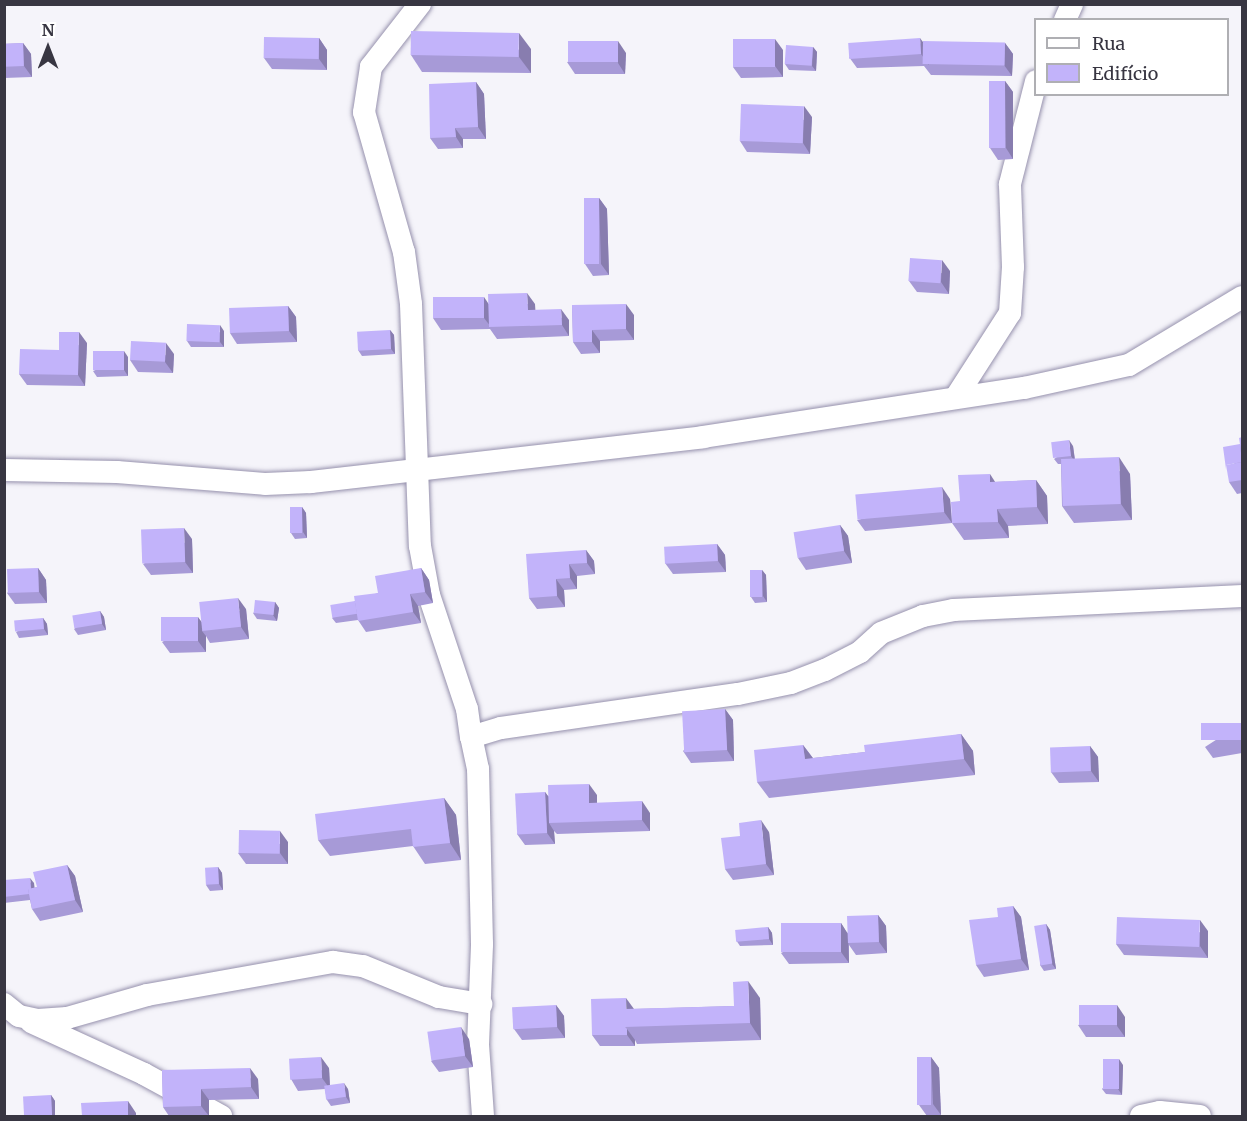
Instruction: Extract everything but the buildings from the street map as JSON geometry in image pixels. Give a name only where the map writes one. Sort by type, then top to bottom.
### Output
[{"type":"street","points":[[420,4],[371,67],[364,112],[404,252],[411,304],[420,546],[429,595],[466,709],[478,769],[481,1004],[478,1045],[483,1116]]},
{"type":"street","points":[[1066,18],[1072,4]]},
{"type":"street","points":[[956,397],[1010,313],[1010,184],[1034,85]]},
{"type":"street","points":[[4,470],[117,471],[265,484],[416,471],[703,437],[956,397],[1129,365],[1242,297]]},
{"type":"street","points":[[471,736],[501,728],[738,694],[791,683],[860,652],[897,626],[933,614],[1242,596]]},
{"type":"street","points":[[12,1010],[38,1020],[67,1018],[147,995],[333,962],[363,966],[439,997],[481,1004]]},
{"type":"street","points":[[12,1010],[144,1074],[221,1116]]},
{"type":"street","points":[[1141,1116],[1160,1112],[1200,1116]]}]
